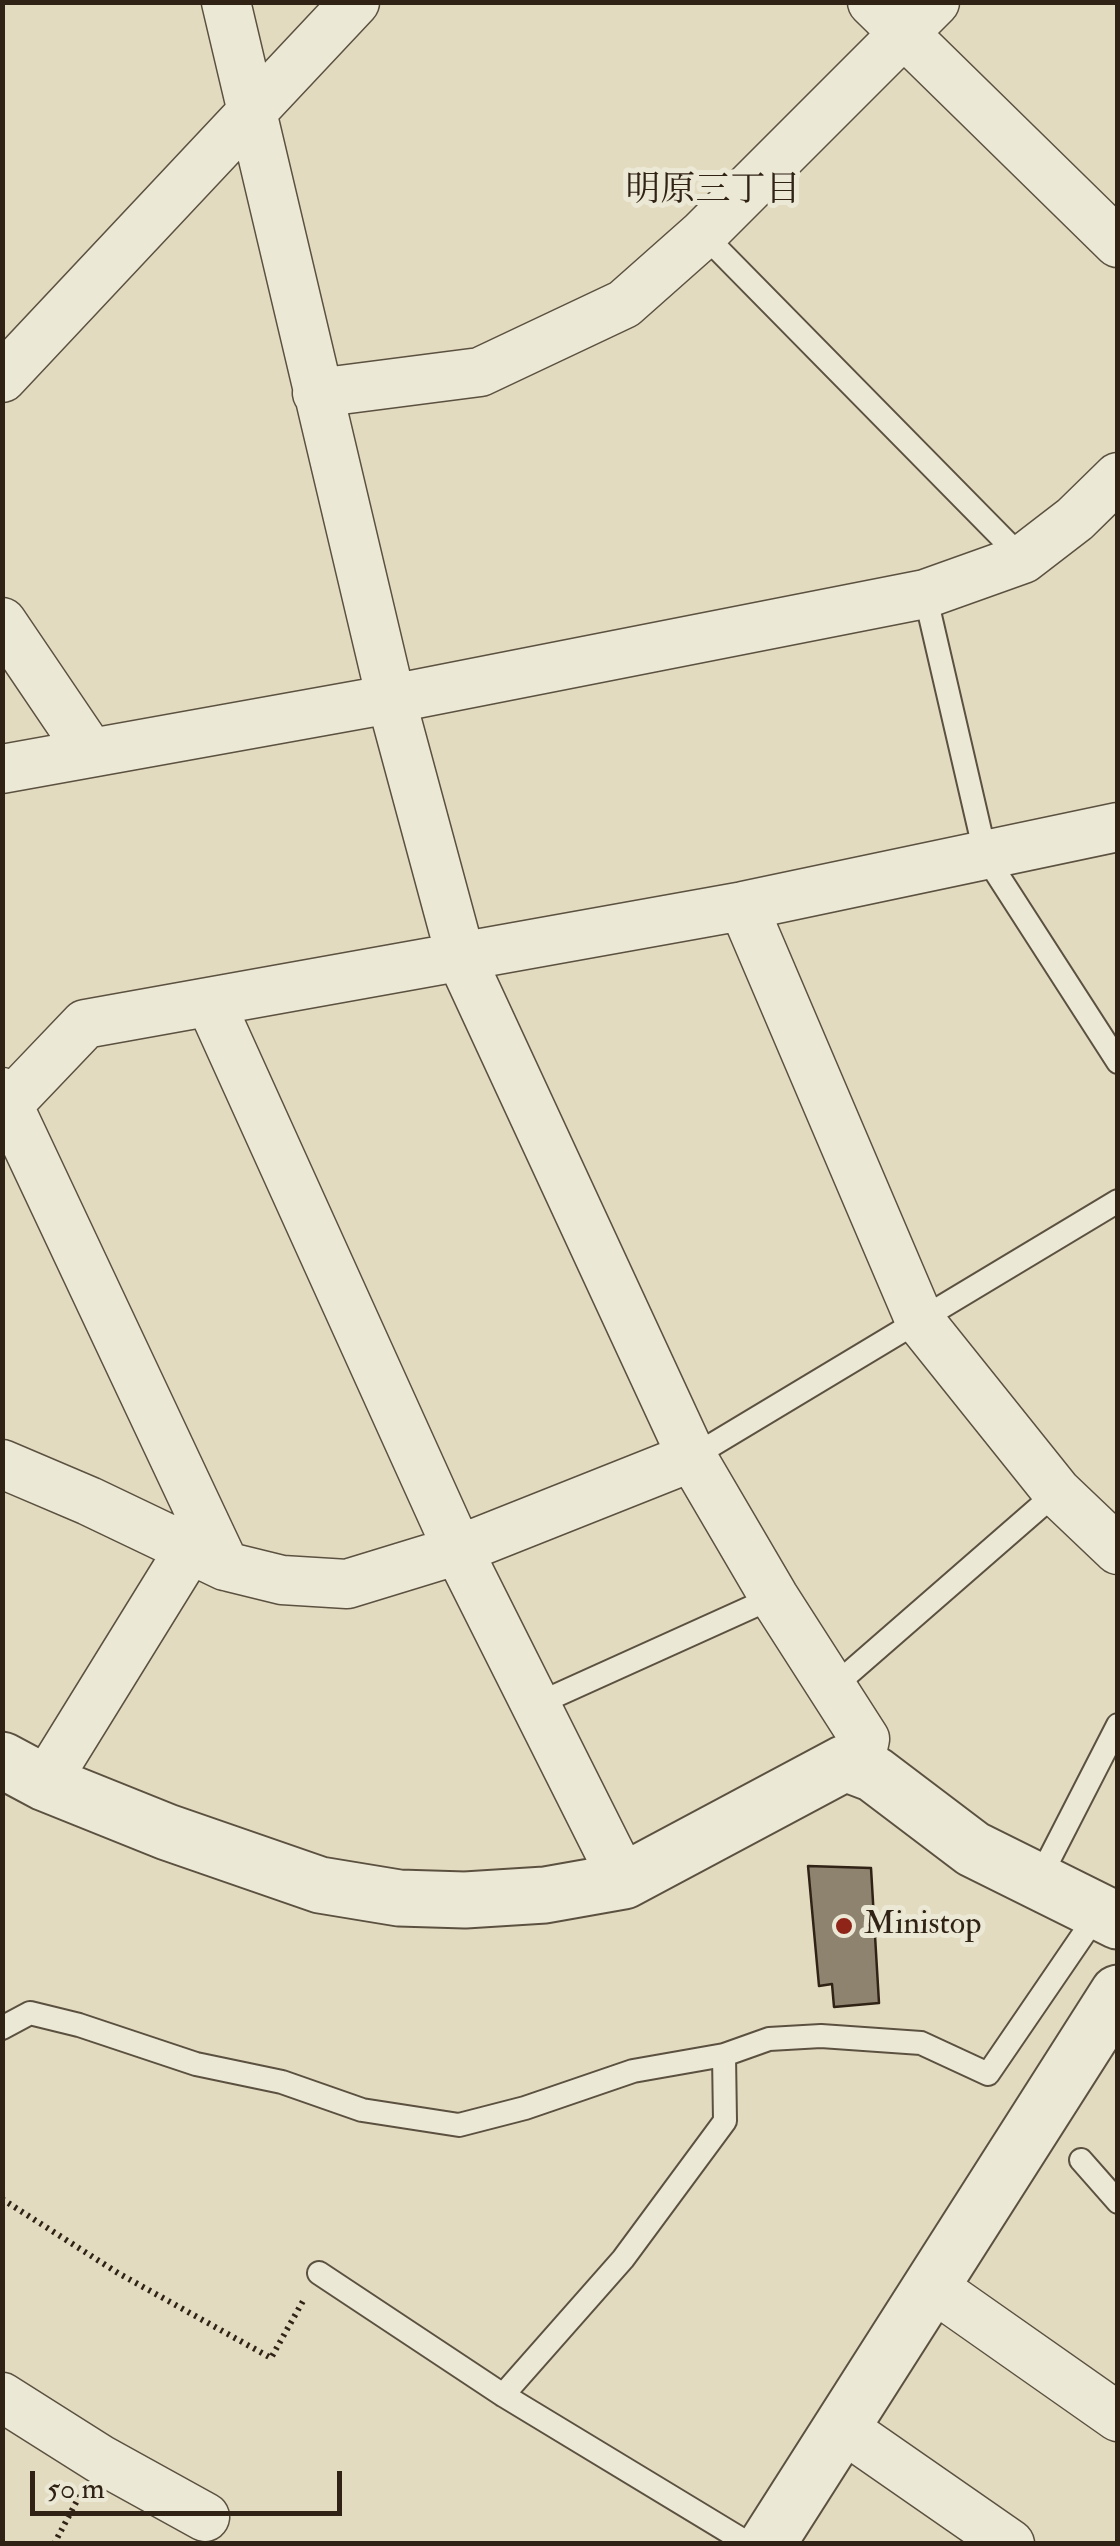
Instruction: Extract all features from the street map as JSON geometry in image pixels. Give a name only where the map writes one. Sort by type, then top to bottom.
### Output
[{"type":"street","points":[[226,2],[391,699],[461,958],[692,1457],[774,1597],[865,1740],[860,1767]]},
{"type":"street","points":[[2,378],[355,2]]},
{"type":"street","points":[[317,394],[480,372],[624,304],[703,234],[903,13],[1118,243]]},
{"type":"street","points":[[2,769],[391,699],[925,594],[1023,560],[1075,519],[1118,477]]},
{"type":"street","points":[[2,622],[90,752]]},
{"type":"street","points":[[207,1558],[4,1103],[84,1024],[743,906],[1118,827]]},
{"type":"street","points":[[743,906],[920,1321],[1057,1492],[1118,1550]]},
{"type":"street","points":[[210,1002],[458,1550],[624,1881]]},
{"type":"street","points":[[2,1464],[207,1558],[282,1580],[347,1584],[458,1550],[692,1457]]},
{"type":"street","points":[[207,1558],[24,1771],[240,1859],[320,1884],[399,1898],[465,1900],[546,1896],[624,1881],[845,1763],[860,1767],[973,1848],[1108,1917]]},
{"type":"street","points":[[766,2544],[1118,1992]]},
{"type":"street","points":[[930,2285],[1118,2417]]},
{"type":"street","points":[[2,2397],[100,2459],[205,2517]]},
{"type":"street","points":[[842,2428],[1010,2544]]},
{"type":"lane","points":[[703,234],[1023,560]]},
{"type":"lane","points":[[925,594],[986,857],[1118,1062]]},
{"type":"lane","points":[[692,1457],[1118,1201]]},
{"type":"lane","points":[[832,1688],[1057,1492]]},
{"type":"lane","points":[[535,1705],[774,1597]]},
{"type":"lane","points":[[1037,1883],[1118,1726]]},
{"type":"lane","points":[[2,2028],[30,2013],[80,2025],[196,2064],[282,2082],[362,2110],[460,2125],[525,2108],[633,2071],[724,2055],[769,2039],[822,2036],[921,2043],[988,2074],[1108,1917]]},
{"type":"lane","points":[[504,2395],[622,2258],[726,2121],[724,2055]]},
{"type":"lane","points":[[1081,2160],[1118,2202]]},
{"type":"lane","points":[[318,2274],[504,2395],[748,2544]]},
{"type":"path","points":[[2,2199],[118,2272],[271,2358],[318,2274]]},
{"type":"building","name":"Ministop","points":[[808,1866],[871,1868],[879,2003],[834,2007],[832,1984],[819,1986]]},
{"type":"place","name":"Ministop","points":[[844,1926]]},
{"type":"district","name":"明原三丁目","points":[[713,192]]}]
